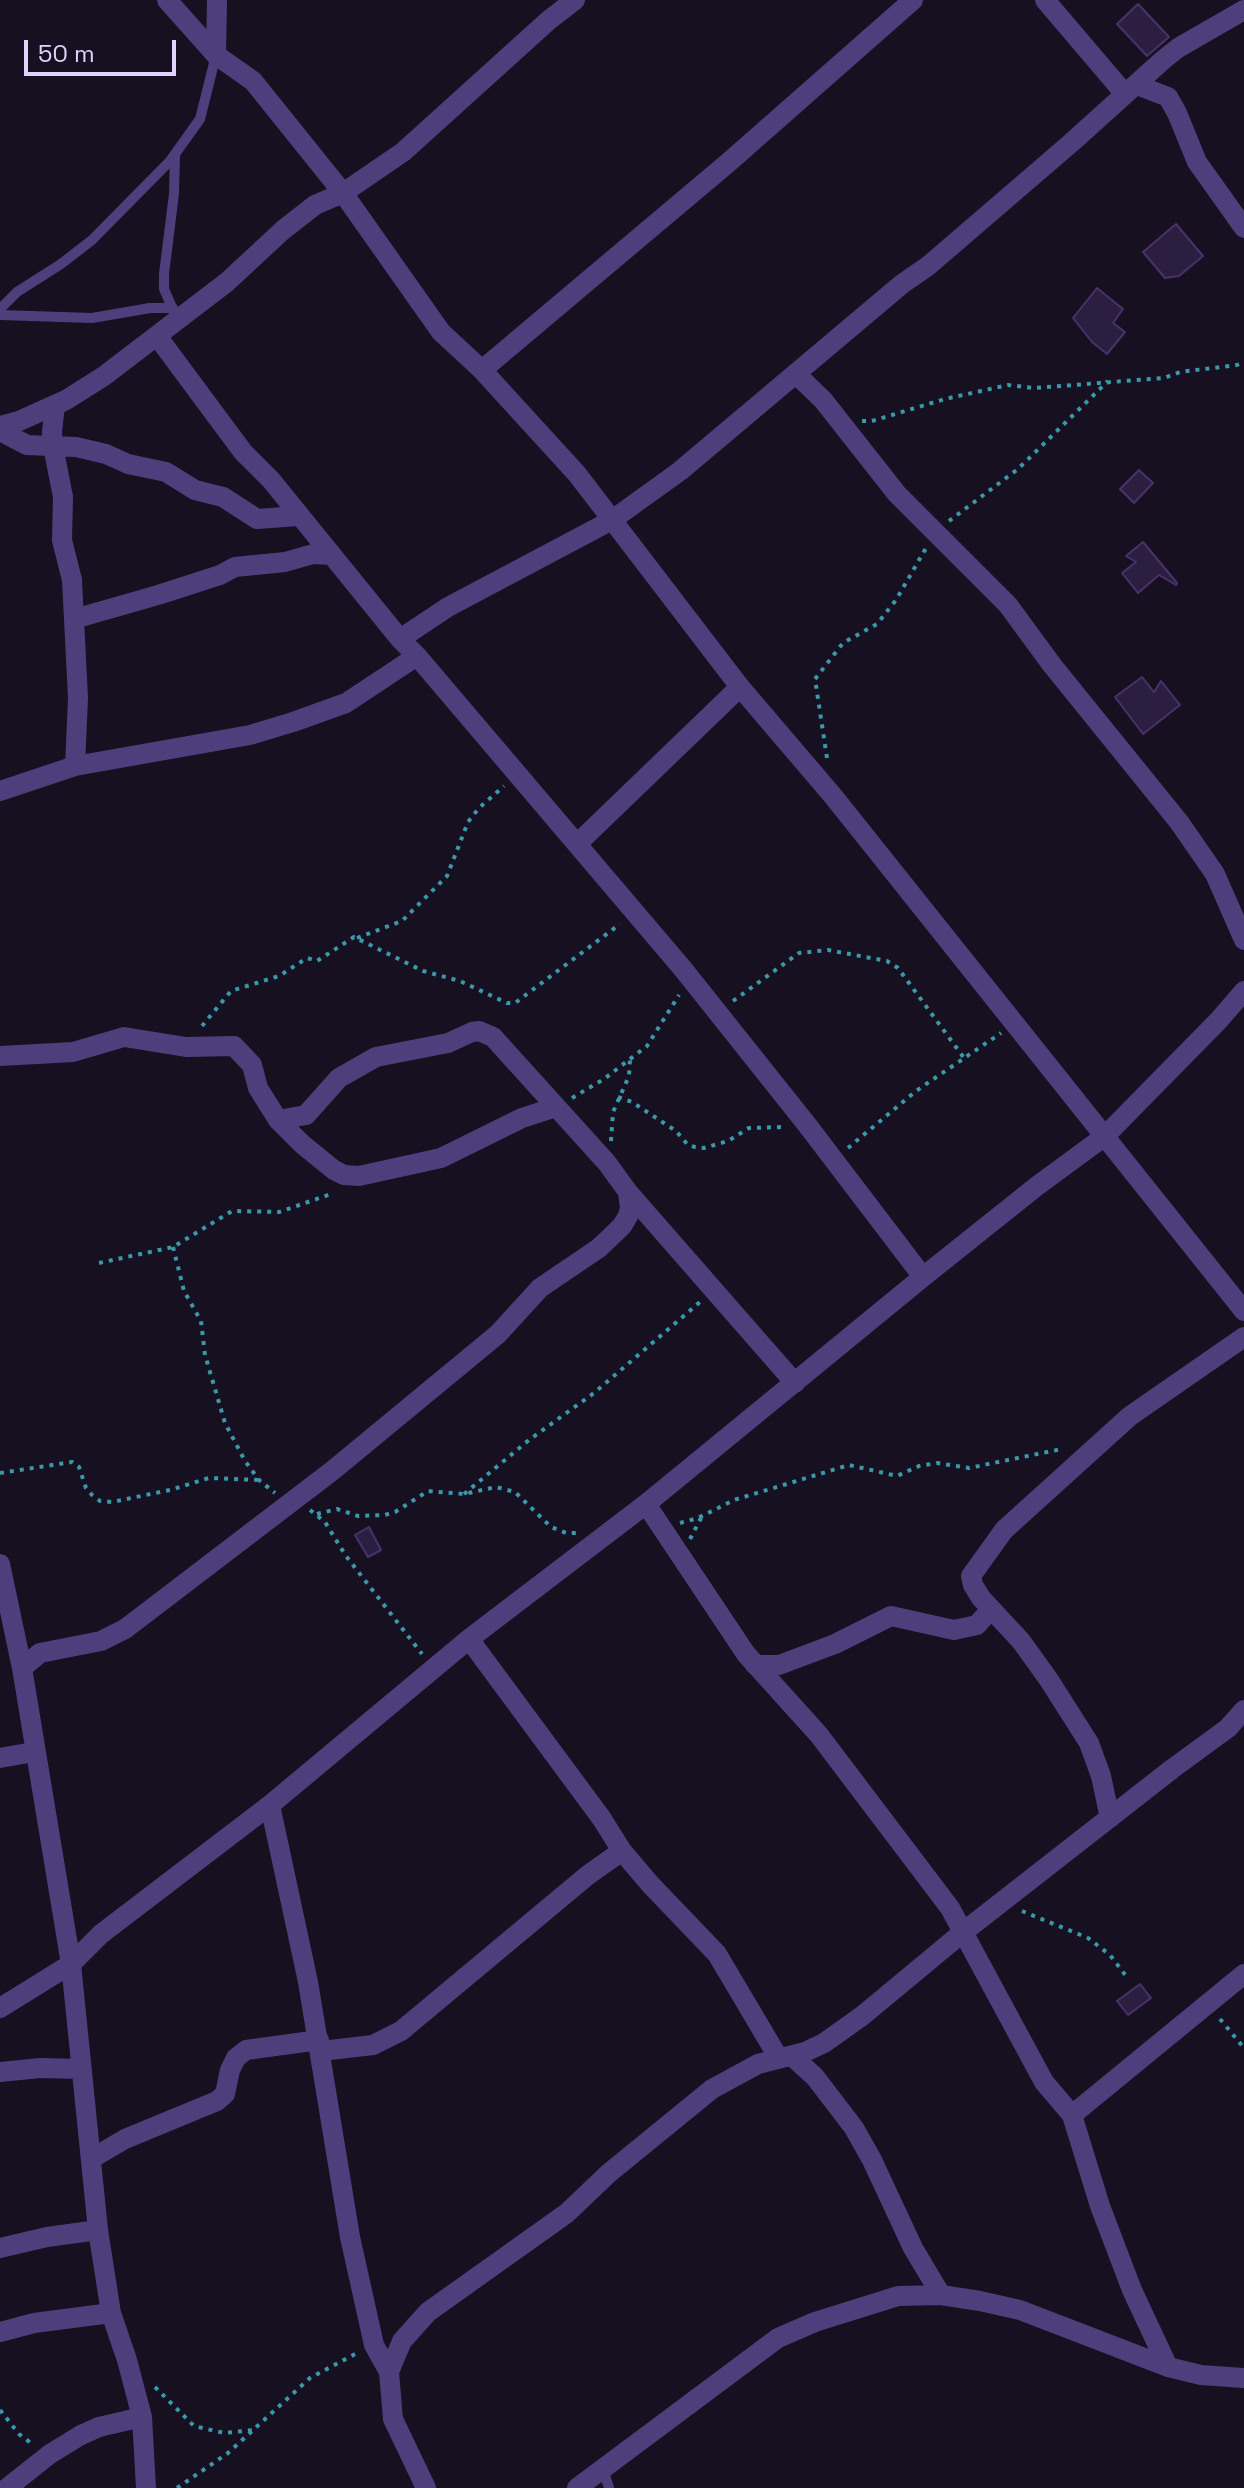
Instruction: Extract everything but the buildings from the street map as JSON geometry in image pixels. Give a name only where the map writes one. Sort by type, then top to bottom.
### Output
[{"type":"street","points":[[167,0],[216,55],[253,81],[343,193],[441,332],[482,370],[577,474],[740,687],[833,796],[1244,1311]]},
{"type":"street","points":[[216,55],[217,0]]},
{"type":"street","points":[[0,428],[55,405],[104,376],[157,336],[175,315],[227,282],[315,205],[343,193],[403,152],[575,0]]},
{"type":"street","points":[[482,370],[729,162],[913,0]]},
{"type":"street","points":[[1045,0],[1131,90],[1168,97],[1197,162],[1244,228]]},
{"type":"street","points":[[400,639],[448,607],[612,520],[680,471],[902,284],[928,266],[1178,48],[1244,10]]},
{"type":"street","points":[[157,336],[234,441],[271,480],[400,639],[683,969],[923,1277]]},
{"type":"street","points":[[796,374],[823,400],[897,494],[1008,605],[1052,665],[1179,822],[1220,882],[1244,940]]},
{"type":"street","points":[[55,405],[53,446],[63,497],[62,540],[72,580],[78,698],[75,766]]},
{"type":"street","points":[[0,428],[27,445],[76,447],[106,454],[128,464],[166,472],[195,490],[223,497],[257,519],[298,516]]},
{"type":"street","points":[[74,619],[220,575],[235,567],[285,562],[313,554],[331,555]]},
{"type":"street","points":[[0,791],[75,766],[250,735],[293,722],[346,703],[417,656]]},
{"type":"street","points":[[577,844],[740,687]]},
{"type":"street","points":[[0,2008],[71,1964],[101,1934],[270,1805],[469,1639],[646,1504],[923,1277],[1105,1136],[1244,991]]},
{"type":"street","points":[[278,1120],[306,1115],[339,1078],[376,1057],[448,1043],[479,1031],[500,1041],[795,1383]]},
{"type":"street","points":[[0,1056],[73,1052],[124,1037],[186,1047],[234,1046],[252,1065],[258,1088],[278,1120],[302,1144],[344,1175],[359,1176],[441,1158],[522,1118],[556,1107]]},
{"type":"street","points":[[22,1668],[40,1653],[101,1641],[125,1629],[291,1503],[461,1366],[509,1323],[525,1300],[599,1248],[628,1216],[628,1192]]},
{"type":"street","points":[[1110,1818],[1101,1776],[1089,1743],[1049,1680],[1021,1641],[973,1585],[971,1576],[1004,1530],[1130,1416],[1244,1337]]},
{"type":"street","points":[[646,1504],[755,1665],[819,1735],[942,1898],[1044,2082],[1072,2115],[1105,2220],[1132,2290],[1168,2367]]},
{"type":"street","points":[[0,1564],[22,1668],[71,1964],[98,2230],[111,2313],[142,2417],[146,2488]]},
{"type":"street","points":[[755,1665],[779,1665],[835,1644],[891,1616],[954,1630],[977,1625],[991,1609]]},
{"type":"street","points":[[469,1639],[622,1851],[717,1954],[785,2056],[820,2083],[837,2103],[866,2149],[913,2248],[941,2295]]},
{"type":"street","points":[[389,2372],[402,2341],[428,2312],[567,2213],[609,2173],[712,2089],[735,2074],[824,2043],[1228,1728],[1244,1710]]},
{"type":"street","points":[[0,1758],[34,1752]]},
{"type":"street","points":[[270,1805],[320,2045],[350,2237],[374,2345],[389,2372],[393,2419],[426,2488]]},
{"type":"street","points":[[91,2159],[125,2139],[217,2101],[225,2094],[236,2058],[246,2050],[373,2045],[401,2031],[564,1894],[622,1851]]},
{"type":"street","points":[[1072,2115],[1244,1974]]},
{"type":"street","points":[[820,2083],[820,2056],[824,2043]]},
{"type":"street","points":[[0,2072],[40,2068],[81,2069]]},
{"type":"street","points":[[0,2248],[98,2230]]},
{"type":"street","points":[[577,2488],[606,2478],[778,2338],[815,2322],[898,2296],[941,2295],[1020,2310],[1168,2367],[1201,2375],[1244,2378]]},
{"type":"street","points":[[0,2332],[34,2323],[111,2313]]},
{"type":"street","points":[[7,2488],[61,2447],[99,2427],[142,2417]]},
{"type":"lane","points":[[0,312],[17,292],[92,240],[175,154],[200,119],[216,55]]},
{"type":"lane","points":[[175,154],[174,194],[164,274],[164,289],[175,315]]},
{"type":"lane","points":[[0,312],[92,318],[150,308],[175,315]]},
{"type":"path","points":[[839,422],[872,421],[945,399],[1008,385],[1034,388],[1164,378],[1180,372],[1244,362]]},
{"type":"path","points":[[833,796],[815,679],[843,643],[877,624],[896,600],[934,532],[1018,469],[1108,381]]},
{"type":"path","points":[[186,1047],[231,991],[279,976],[307,958],[317,961],[351,938],[402,921],[451,871],[468,822],[517,773]]},
{"type":"path","points":[[357,938],[423,971],[460,981],[507,1003],[515,1003],[636,913]]},
{"type":"path","points":[[718,1012],[799,953],[828,950],[887,961],[898,968],[964,1058]]},
{"type":"path","points":[[556,1107],[604,1079],[647,1046],[675,1005],[680,994],[683,969]]},
{"type":"path","points":[[834,1159],[916,1091],[1015,1024]]},
{"type":"path","points":[[610,1166],[613,1112],[629,1076],[630,1058]]},
{"type":"path","points":[[618,1097],[632,1102],[676,1131],[688,1145],[695,1147],[704,1148],[728,1141],[749,1128],[808,1126]]},
{"type":"path","points":[[99,1263],[173,1247],[226,1213],[237,1210],[279,1212],[299,1206],[336,1192],[359,1176]]},
{"type":"path","points":[[173,1247],[184,1291],[201,1321],[205,1355],[234,1444],[259,1480],[291,1503],[317,1514],[332,1531],[346,1556],[432,1669]]},
{"type":"path","points":[[464,1494],[529,1440],[594,1393],[714,1290]]},
{"type":"path","points":[[658,1522],[684,1523],[734,1500],[849,1465],[897,1476],[919,1466],[937,1463],[969,1468],[1104,1441]]},
{"type":"path","points":[[0,1473],[72,1462],[79,1467],[86,1488],[92,1495],[100,1501],[112,1502],[209,1478],[259,1480]]},
{"type":"path","points":[[317,1514],[337,1509],[358,1516],[385,1515],[428,1491],[464,1494],[487,1487],[505,1488],[522,1498],[559,1532],[610,1530]]},
{"type":"path","points":[[997,1907],[1015,1908],[1088,1938],[1110,1955],[1126,1976]]},
{"type":"path","points":[[1209,2005],[1244,2048]]},
{"type":"path","points":[[177,2488],[228,2453],[310,2378],[328,2366],[374,2345]]},
{"type":"path","points":[[127,2360],[194,2426],[224,2433],[255,2430]]},
{"type":"path","points":[[0,2410],[24,2440],[61,2447]]}]
